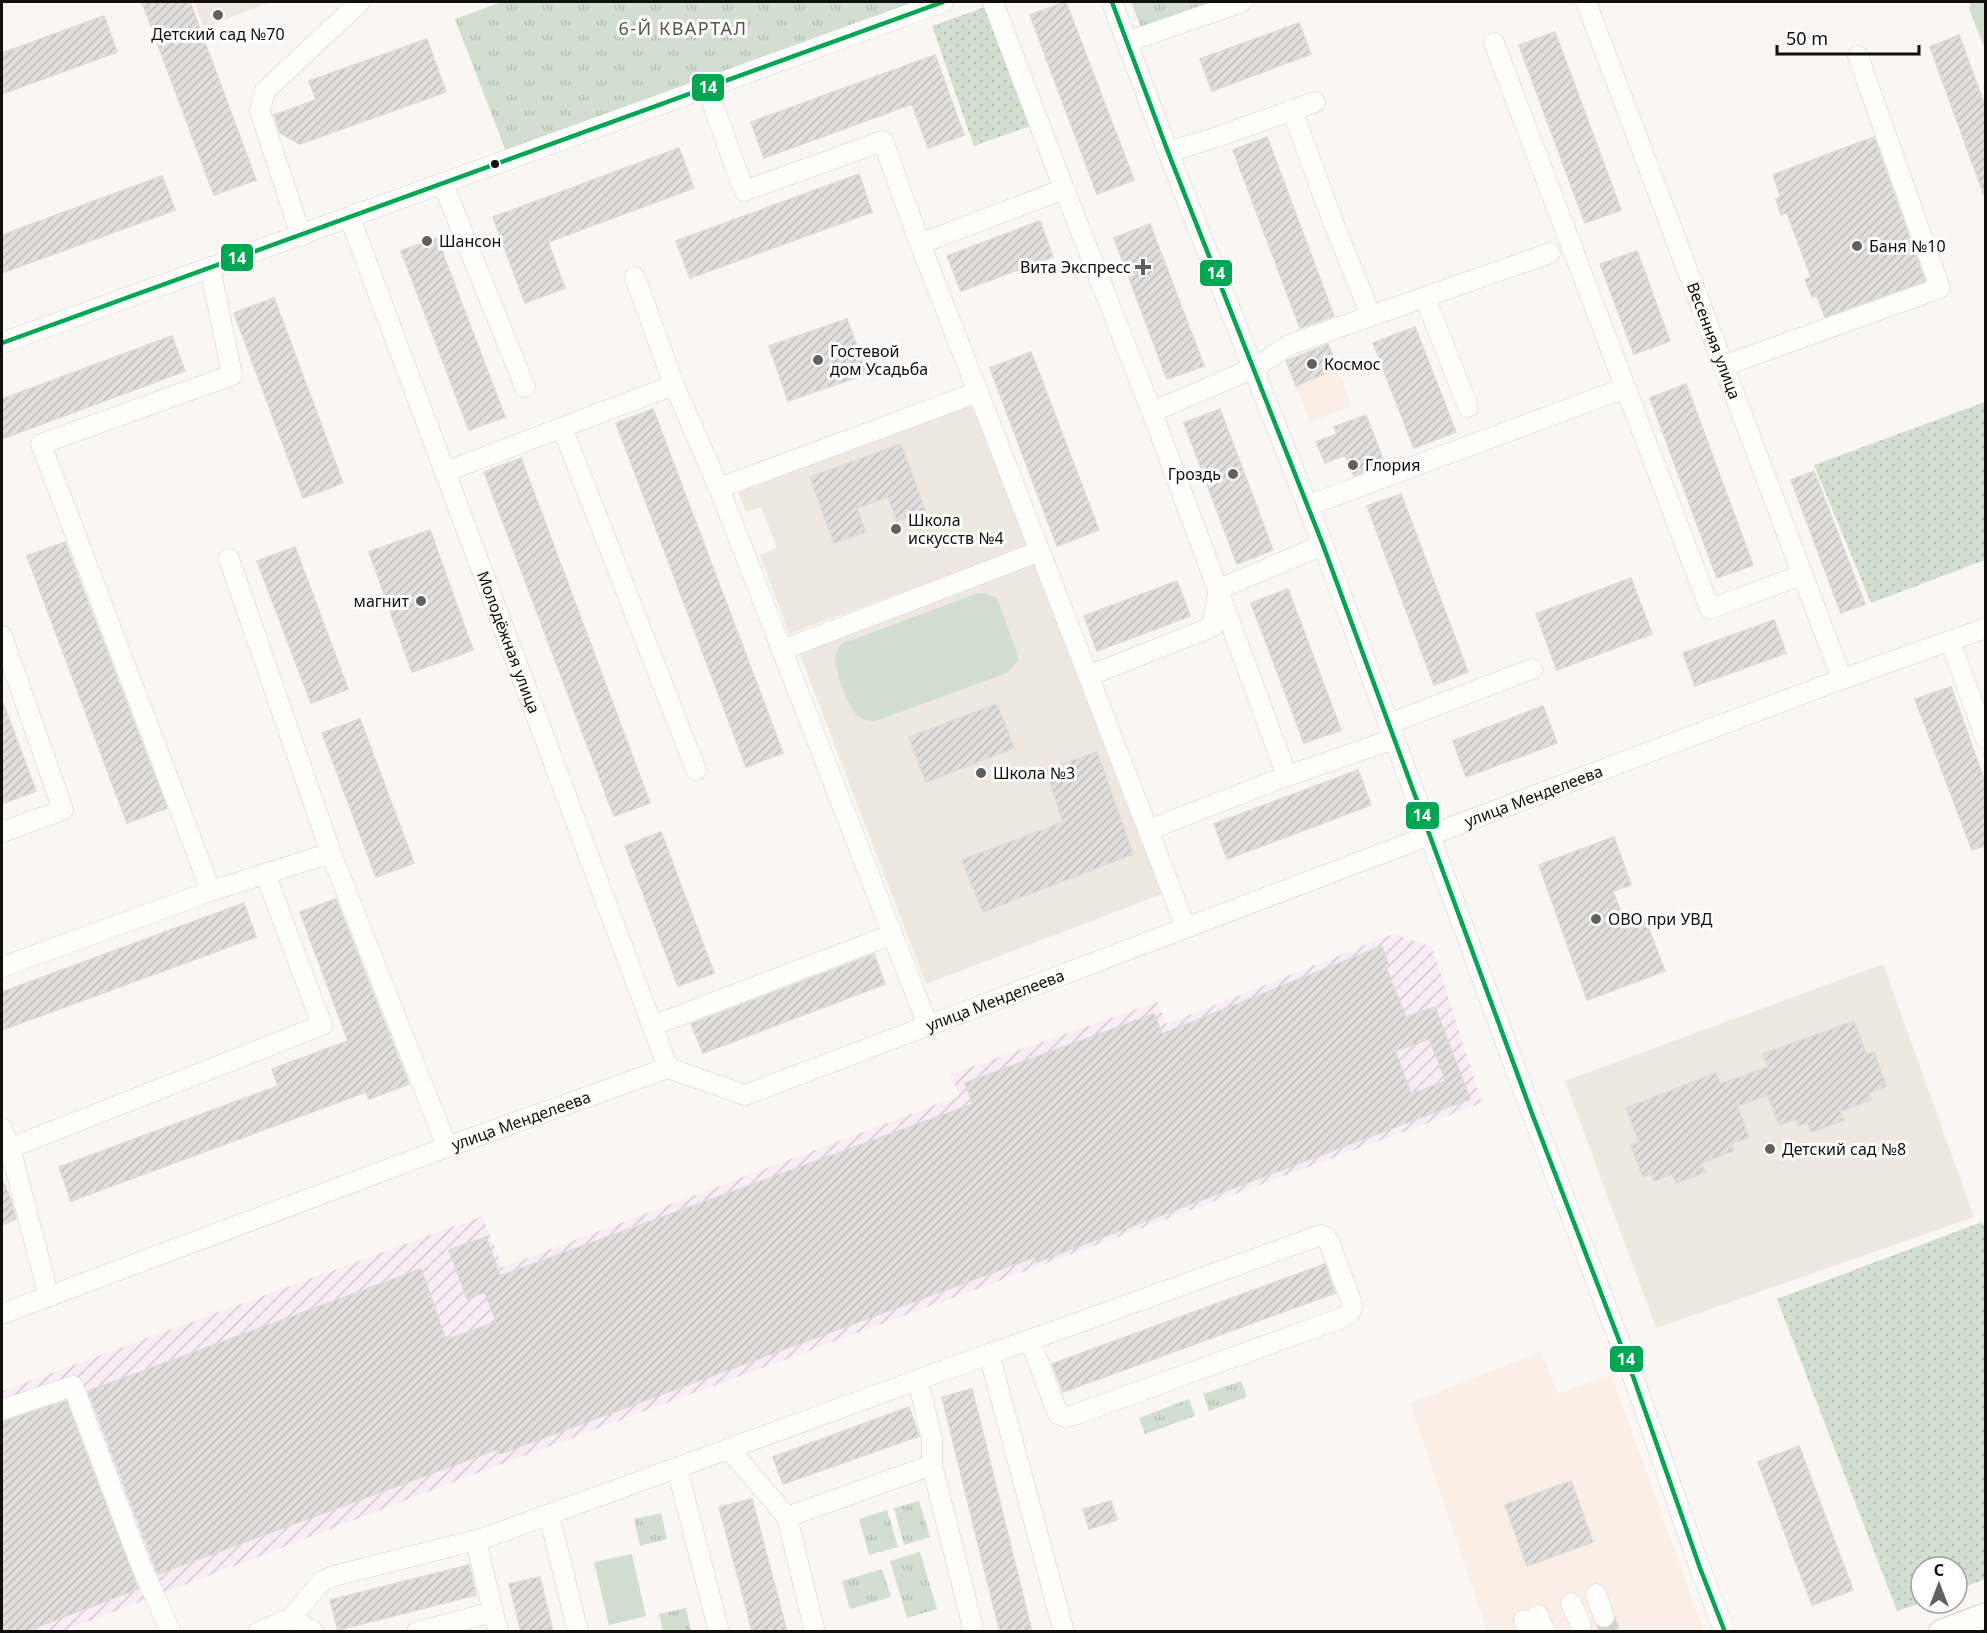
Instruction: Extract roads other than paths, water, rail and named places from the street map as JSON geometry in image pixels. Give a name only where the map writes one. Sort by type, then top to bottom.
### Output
[{"type":"main road","points":[[1941,1632],[1986,1615]]},
{"type":"street","points":[[301,236],[260,111],[264,91],[360,2]]},
{"type":"street","points":[[2,344],[943,2]]},
{"type":"street","points":[[993,2],[1152,412],[1287,776]]},
{"type":"street","points":[[1112,2],[1168,152],[1323,545],[1531,1111],[1634,1379],[1700,1568],[1725,1632]]},
{"type":"street","points":[[1127,42],[1242,2]]},
{"type":"street","name":"Весенняя улица","points":[[1586,2],[1842,680]]},
{"type":"street","points":[[1494,43],[1710,609],[1802,575]]},
{"type":"street","points":[[1723,366],[1940,288],[1858,56]]},
{"type":"street","points":[[707,88],[744,191],[884,141],[920,244],[1186,928]]},
{"type":"street","points":[[1168,152],[1315,102]]},
{"type":"street","points":[[1292,110],[1333,222],[1371,316]]},
{"type":"street","points":[[442,184],[525,387]]},
{"type":"street","points":[[920,244],[1064,189]]},
{"type":"street","name":"Молодёжная улица","points":[[350,218],[668,1068]]},
{"type":"street","points":[[1152,412],[1254,368],[1289,345],[1550,253]]},
{"type":"street","points":[[210,267],[232,375],[41,444],[211,891]]},
{"type":"street","points":[[635,276],[674,385],[719,488],[928,1026]]},
{"type":"street","points":[[1425,297],[1468,407]]},
{"type":"street","points":[[445,472],[674,385]]},
{"type":"street","points":[[1307,506],[1625,388]]},
{"type":"street","points":[[719,488],[978,392]]},
{"type":"street","points":[[562,427],[696,770]]},
{"type":"street","points":[[1219,589],[1323,545]]},
{"type":"street","points":[[782,650],[1040,551]]},
{"type":"street","points":[[230,559],[331,853],[447,1147]]},
{"type":"street","points":[[1088,676],[1212,627],[1219,589]]},
{"type":"street","name":"улица Менделеева","points":[[2,1314],[447,1147],[668,1068],[745,1095],[1842,680],[1986,628]]},
{"type":"street","points":[[2,636],[63,810],[2,832]]},
{"type":"street","points":[[1950,641],[1986,740]]},
{"type":"street","points":[[1148,830],[1287,776],[1532,669]]},
{"type":"street","points":[[2,968],[211,891],[331,853]]},
{"type":"street","points":[[10,1148],[322,1025],[266,873]]},
{"type":"street","points":[[652,1026],[893,934]]},
{"type":"street","points":[[2,1128],[10,1148],[49,1297]]},
{"type":"street","points":[[258,1632],[291,1618],[322,1581],[334,1576],[476,1540],[549,1515],[989,1354],[1320,1235],[1326,1237],[1329,1242],[1352,1303],[1352,1309],[1344,1317],[1065,1417],[1058,1414],[1030,1340]]},
{"type":"street","points":[[989,1354],[1064,1632]]},
{"type":"street","points":[[918,1380],[932,1440],[932,1465],[974,1632]]},
{"type":"street","points":[[2,1410],[73,1386],[142,1568],[171,1632]]},
{"type":"street","points":[[729,1449],[787,1517],[815,1632]]},
{"type":"street","points":[[787,1517],[932,1465]]},
{"type":"street","points":[[677,1468],[718,1632]]},
{"type":"street","points":[[549,1515],[578,1632]]},
{"type":"street","points":[[476,1540],[498,1632]]},
{"type":"street","points":[[1584,1599],[1593,1621],[1584,1599]]},
{"type":"street","points":[[417,1632],[493,1612]]},
{"type":"street","points":[[291,1618],[314,1632]]},
{"type":"tunnel","points":[[1604,1617],[1610,1632]]},
{"type":"place","name":"Детский сад №70","points":[[218,15]]},
{"type":"place","name":"Шансон","points":[[427,241]]},
{"type":"place","name":"Баня №10","points":[[1857,246]]},
{"type":"place","name":"Вита Экспресс","points":[[1143,267]]},
{"type":"place","name":"Гостевой дом Усадьба","points":[[818,360]]},
{"type":"place","name":"Космос","points":[[1312,364]]},
{"type":"place","name":"Глория","points":[[1353,465]]},
{"type":"place","name":"Гроздь","points":[[1233,474]]},
{"type":"place","name":"Школа искусств №4","points":[[896,529]]},
{"type":"place","name":"магнит","points":[[421,601]]},
{"type":"place","name":"Школа №3","points":[[981,773]]},
{"type":"place","name":"ОВО при УВД","points":[[1596,919]]},
{"type":"place","name":"Детский сад №8","points":[[1770,1149]]},
{"type":"district","name":"6-Й КВАРТАЛ","points":[[683,28]]}]
